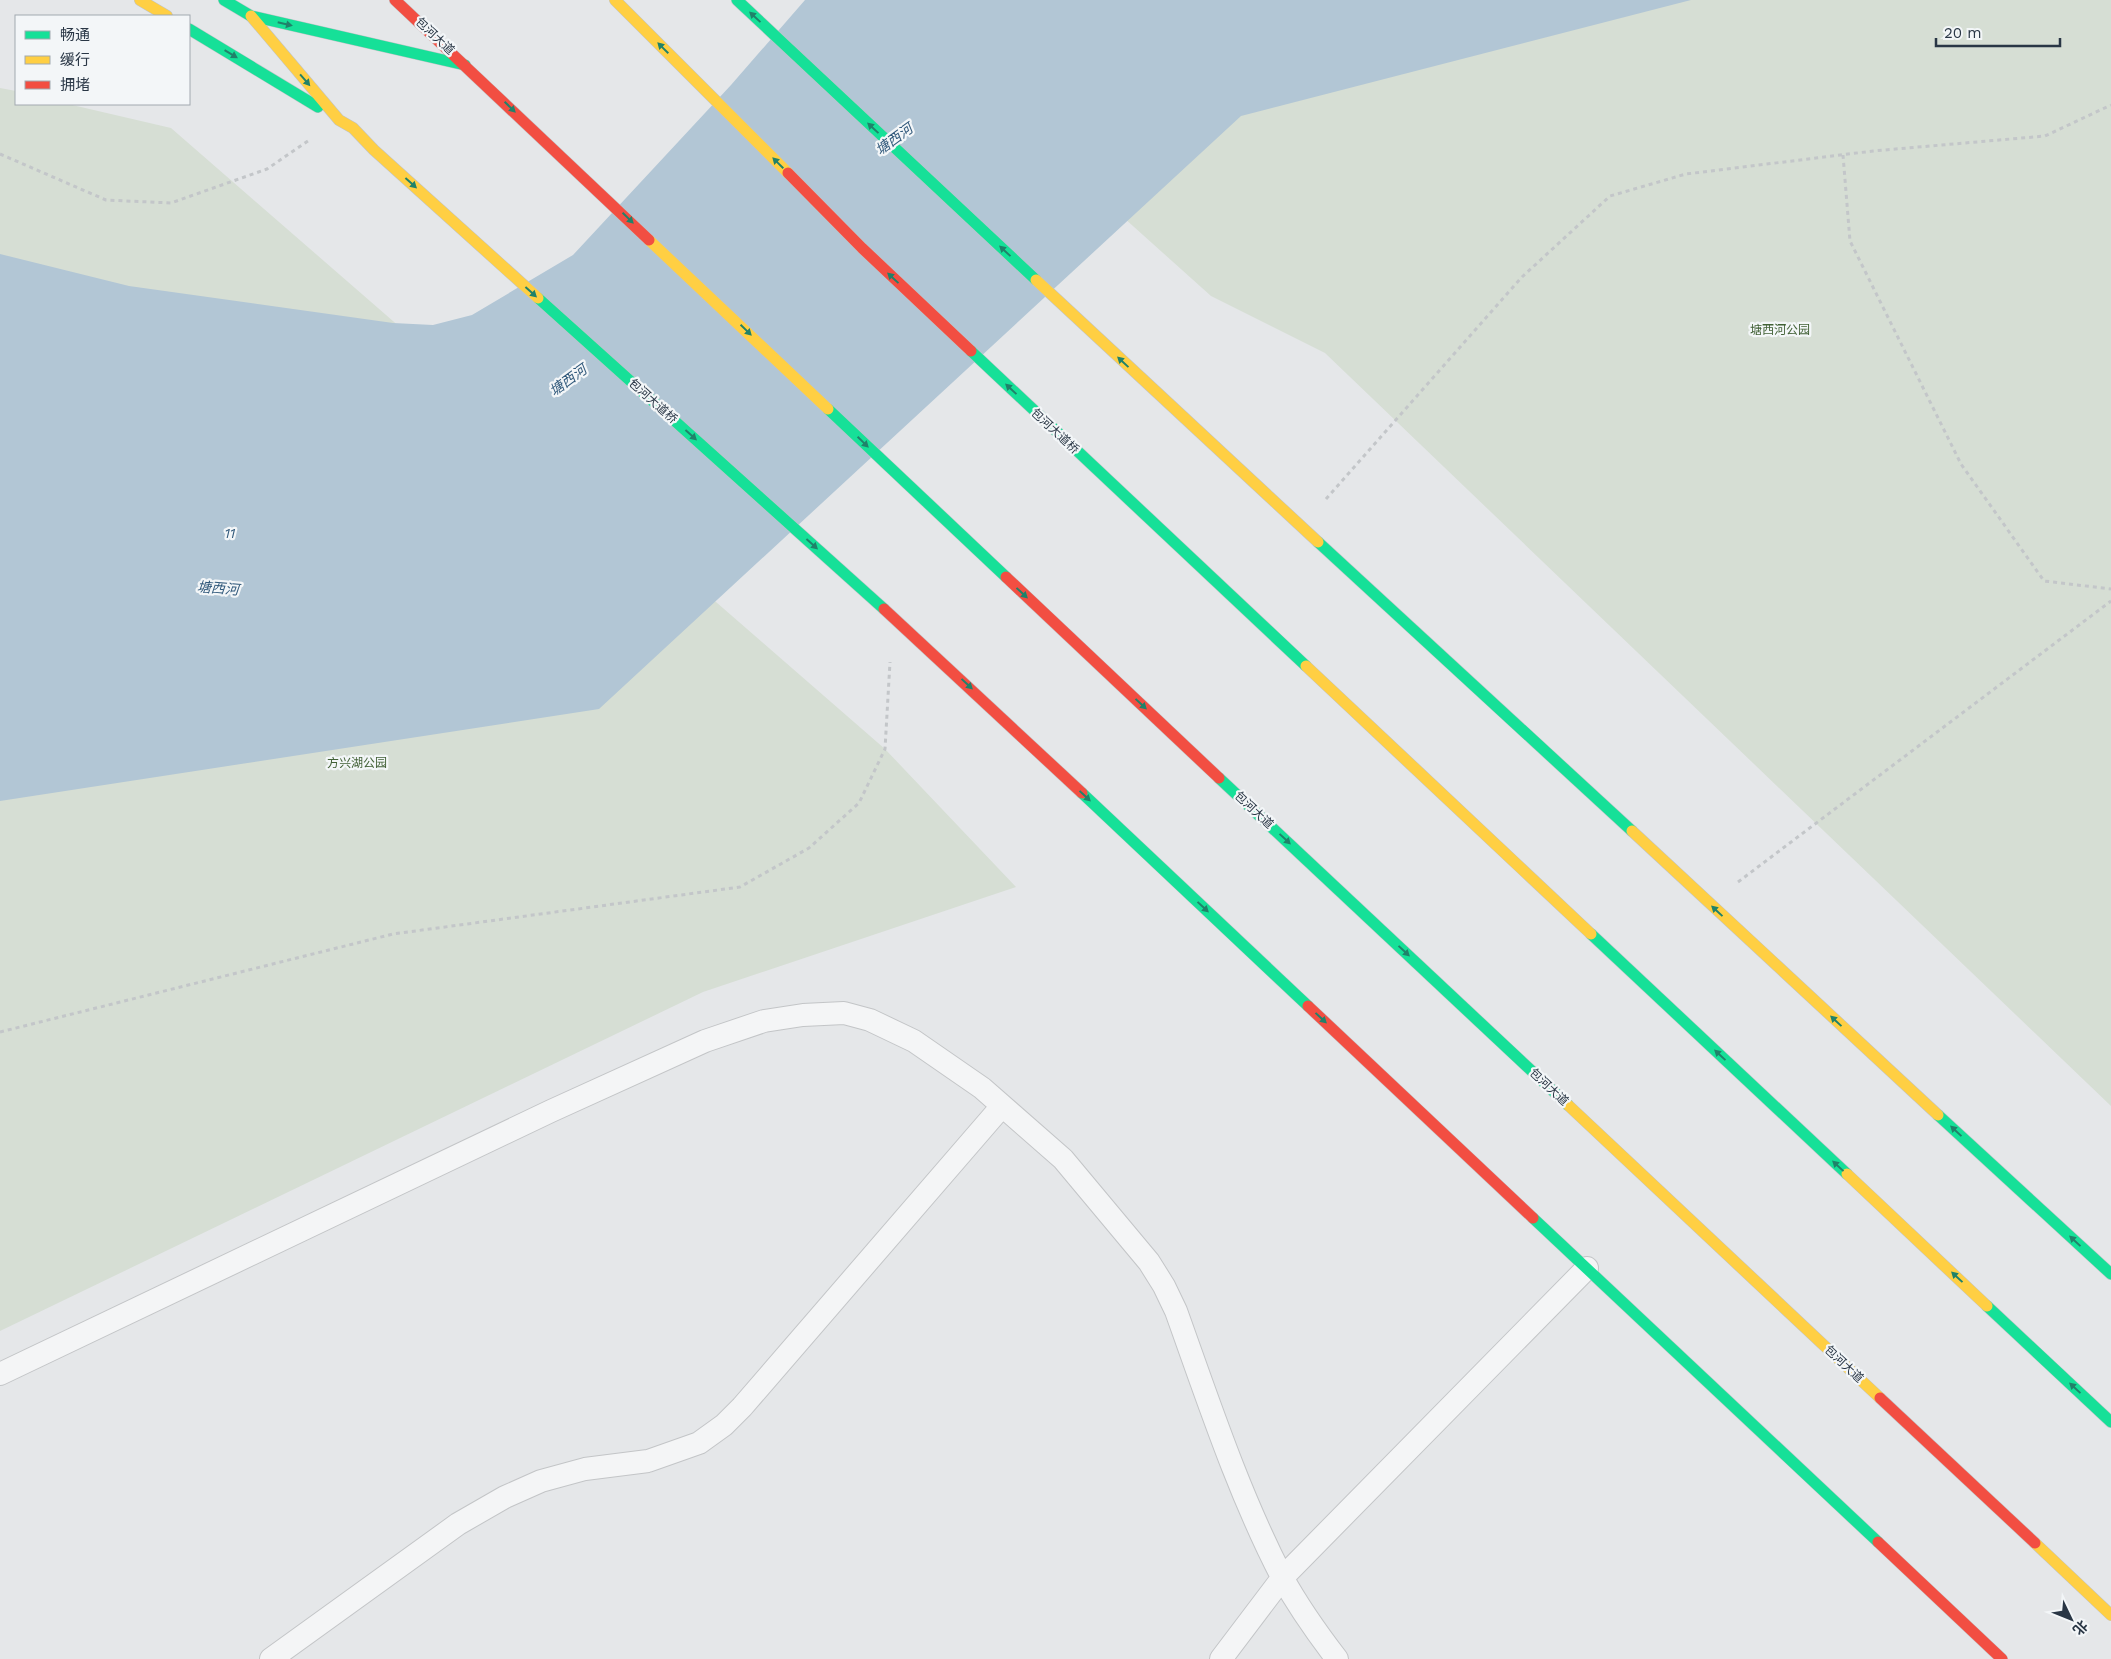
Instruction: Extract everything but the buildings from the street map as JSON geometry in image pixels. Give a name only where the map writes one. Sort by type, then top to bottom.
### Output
[{"type":"main road","points":[[140,0],[166,15]]},
{"type":"main road","points":[[224,0],[251,16],[470,69]]},
{"type":"main road","name":"包河大道","points":[[396,0],[987,560],[2111,1614]]},
{"type":"main road","points":[[737,0],[1159,395],[2111,1274]]},
{"type":"main road","name":"包河大道桥","points":[[617,1],[862,248],[1084,459],[2111,1422]]},
{"type":"main road","points":[[251,16],[340,120]]},
{"type":"main road","points":[[190,30],[340,120]]},
{"type":"main road","name":"包河大道桥","points":[[340,120],[353,128],[374,150],[931,651],[2002,1659]]},
{"type":"lane","points":[[0,1374],[551,1112],[705,1041],[764,1021],[803,1015],[844,1013],[870,1020],[914,1041],[982,1088],[1063,1160],[1149,1262],[1164,1286],[1176,1311],[1248,1504],[1283,1577],[1313,1628],[1337,1659]]},
{"type":"lane","points":[[271,1659],[458,1524],[505,1497],[541,1481],[585,1469],[648,1461],[698,1443],[724,1425],[742,1407],[1002,1106]]},
{"type":"lane","points":[[1221,1659],[1283,1577],[1587,1268]]},
{"type":"path","points":[[1302,527],[1522,277],[1610,196],[1686,174],[1843,155],[2045,136],[2111,105]]},
{"type":"path","points":[[0,154],[106,200],[172,203],[267,169],[340,120]]},
{"type":"path","points":[[1843,155],[1850,241],[1961,464],[2044,581],[2111,589]]},
{"type":"path","points":[[1709,903],[2111,601]]},
{"type":"path","points":[[0,1032],[393,934],[740,887],[809,848],[859,804],[885,749],[892,616]]},
{"type":"green space","name":"塘西河公园","points":[[881,0],[2111,0],[2111,1106],[1325,353],[1211,296]]},
{"type":"green space","name":"方兴湖公园","points":[[0,88],[15,91],[15,105],[72,105],[171,128],[885,749],[1016,887],[703,992],[0,1331]]},
{"type":"water","name":"11","points":[[805,0],[1691,0],[1241,116],[599,709],[0,801],[0,254],[129,286],[393,323],[433,325],[472,315],[573,255],[731,85]]},
{"type":"traffic: fast","points":[[224,0],[251,16],[465,65]]},
{"type":"traffic: fast","points":[[737,0],[1036,280]]},
{"type":"traffic: fast","points":[[190,30],[318,107]]},
{"type":"traffic: fast","points":[[538,298],[884,609]]},
{"type":"traffic: fast","points":[[971,351],[1306,666]]},
{"type":"traffic: fast","points":[[828,409],[1006,577]]},
{"type":"traffic: fast","points":[[1318,542],[1632,831]]},
{"type":"traffic: fast","points":[[1219,778],[1568,1105]]},
{"type":"traffic: fast","points":[[1082,793],[1308,1006]]},
{"type":"traffic: fast","points":[[1591,934],[1847,1174]]},
{"type":"traffic: fast","points":[[1938,1115],[2111,1274]]},
{"type":"traffic: fast","points":[[1533,1218],[1878,1542]]},
{"type":"traffic: fast","points":[[1987,1306],[2111,1422]]},
{"type":"traffic: slow","points":[[140,0],[165,15]]},
{"type":"traffic: slow","points":[[615,0],[788,173]]},
{"type":"traffic: slow","points":[[251,16],[339,120],[353,128],[374,150],[538,298]]},
{"type":"traffic: slow","points":[[649,240],[828,409]]},
{"type":"traffic: slow","points":[[1036,280],[1318,542]]},
{"type":"traffic: slow","points":[[1306,666],[1591,934]]},
{"type":"traffic: slow","points":[[1632,831],[1938,1115]]},
{"type":"traffic: slow","points":[[1568,1105],[1880,1398]]},
{"type":"traffic: slow","points":[[1847,1174],[1987,1306]]},
{"type":"traffic: slow","points":[[2035,1543],[2111,1615]]},
{"type":"traffic: jam","points":[[395,0],[649,240]]},
{"type":"traffic: jam","points":[[788,173],[862,248],[971,351]]},
{"type":"traffic: jam","points":[[1006,577],[1219,778]]},
{"type":"traffic: jam","points":[[884,609],[1082,793]]},
{"type":"traffic: jam","points":[[1308,1006],[1533,1218]]},
{"type":"traffic: jam","points":[[1880,1398],[2035,1543]]},
{"type":"traffic: jam","points":[[1878,1542],[2002,1659]]},
{"type":"water label","name":"塘西河","points":[[894,139]]},
{"type":"water label","name":"塘西河","points":[[568,380]]},
{"type":"water label","name":"塘西河","points":[[218,588]]}]
